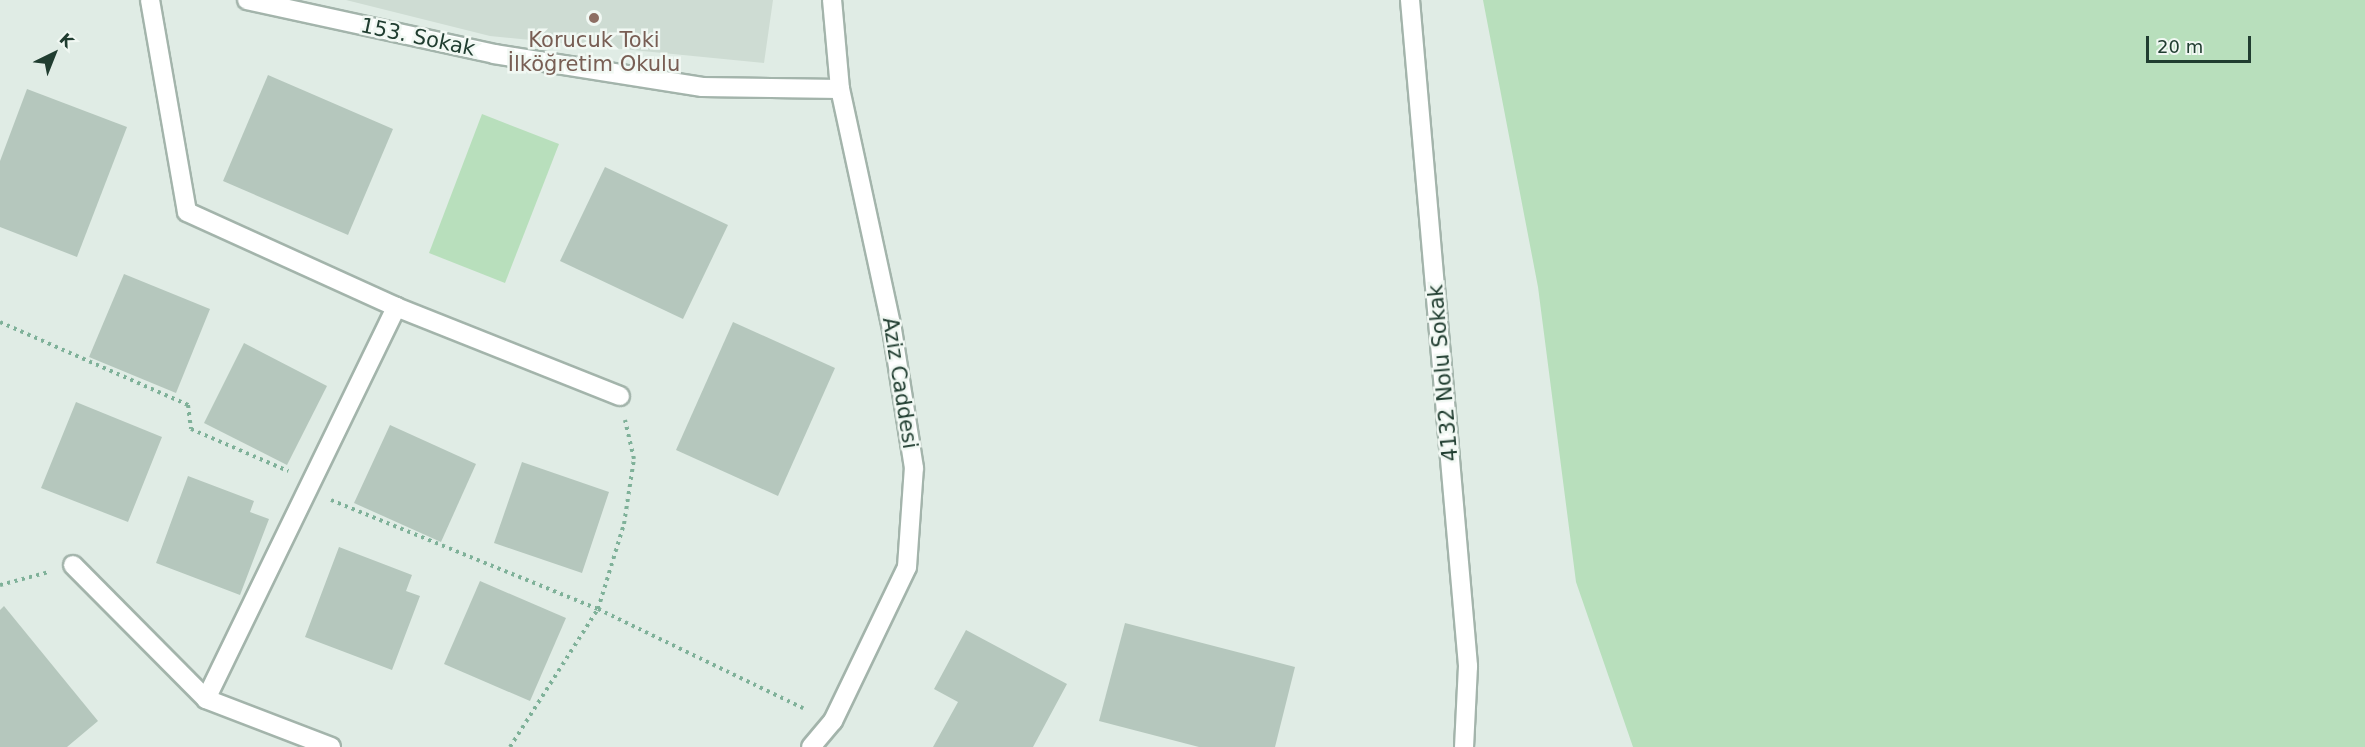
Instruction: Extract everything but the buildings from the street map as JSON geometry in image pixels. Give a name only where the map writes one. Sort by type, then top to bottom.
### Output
[{"type":"street","points":[[150,0],[187,212],[396,307],[620,396]]},
{"type":"street","name":"153. Sokak","points":[[247,0],[494,54],[702,87],[840,89]]},
{"type":"street","name":"Aziz Caddesi","points":[[811,747],[833,721],[907,567],[914,468],[892,329],[840,89],[832,0]]},
{"type":"street","name":"4132 Nolu Sokak","points":[[1410,0],[1468,666],[1464,747]]},
{"type":"street","points":[[206,699],[396,307]]},
{"type":"street","points":[[73,565],[206,699],[331,747]]},
{"type":"path","points":[[0,322],[188,405],[192,429],[308,486],[598,609],[803,708]]},
{"type":"path","points":[[510,747],[598,609],[624,524],[634,459],[620,396]]},
{"type":"path","points":[[0,585],[73,565]]},
{"type":"shaded area","name":"Korucuk Toki İlköğretim Okulu","points":[[346,0],[773,0],[764,63],[490,36]]},
{"type":"green space","points":[[1483,0],[2365,0],[2365,747],[1633,747],[1576,582],[1538,287]]},
{"type":"green space","points":[[482,114],[559,144],[505,283],[429,253]]},
{"type":"place","name":"Korucuk Toki İlköğretim Okulu","points":[[594,18]]}]
